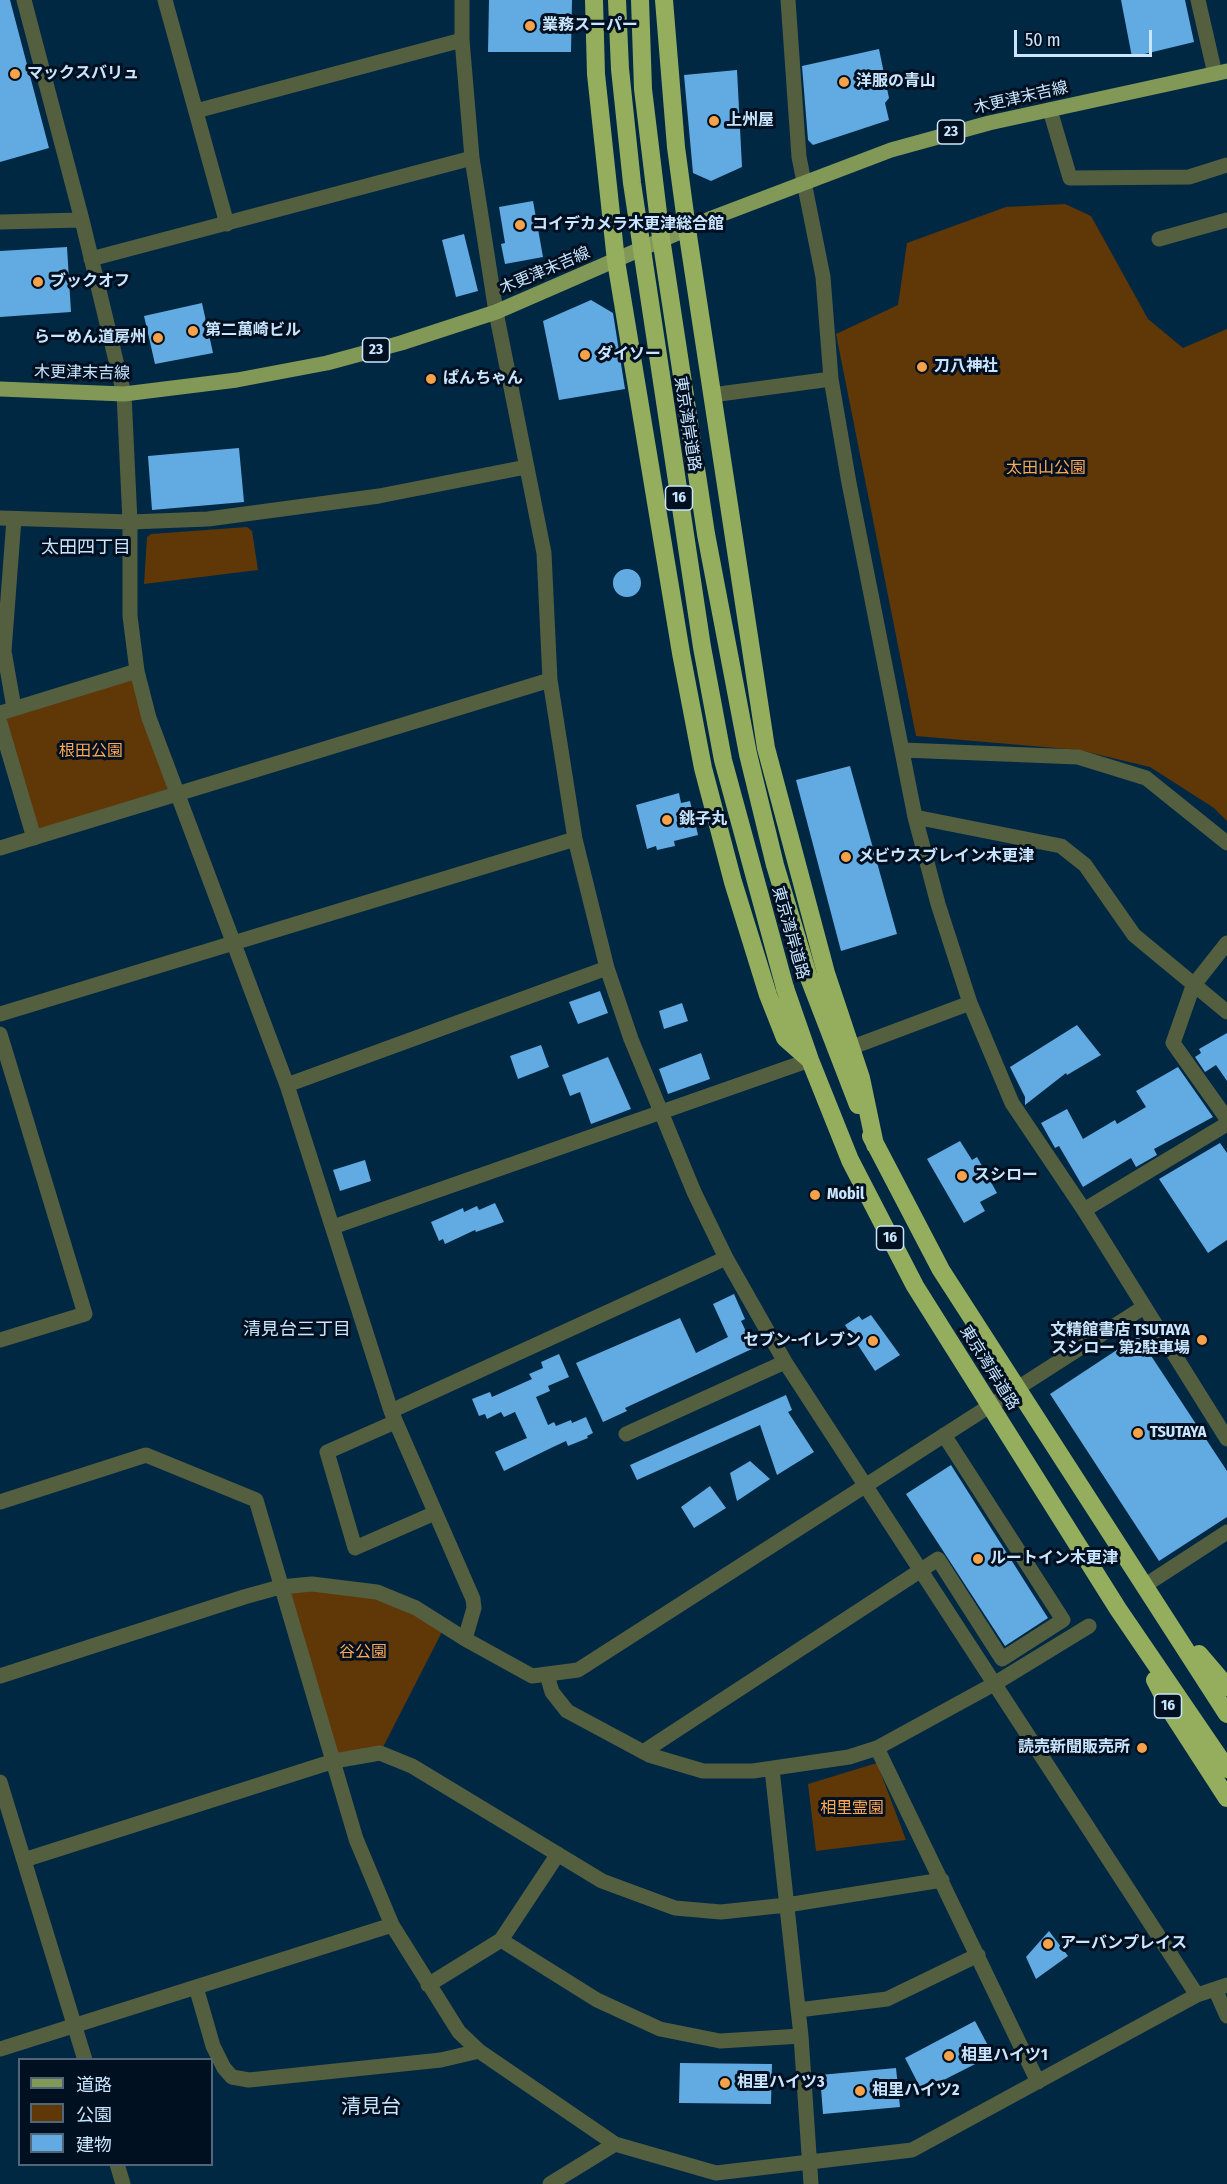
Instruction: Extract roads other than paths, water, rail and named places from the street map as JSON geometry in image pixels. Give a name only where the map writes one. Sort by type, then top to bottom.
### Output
[{"type":"highway","name":"16","points":[[594,0],[596,74],[616,261],[681,653],[704,768],[733,882],[768,995],[785,1038],[810,1060]]},
{"type":"highway","name":"東京湾岸道路","points":[[617,0],[620,69],[632,183],[702,647],[723,759],[785,988],[810,1060],[850,1160],[909,1275],[1118,1609],[1227,1769]]},
{"type":"highway","name":"東京湾岸道路","points":[[640,0],[643,89],[660,238],[706,534],[748,754],[775,865],[808,978],[875,1145],[941,1270],[1227,1713]]},
{"type":"highway","name":"16","points":[[664,0],[676,147],[687,229],[766,748],[826,973],[861,1078],[875,1145]]},
{"type":"highway","name":"16","points":[[1118,1609],[1172,1713],[1227,1798]]},
{"type":"highway","name":"16","points":[[1165,1618],[1227,1687]]},
{"type":"main road","name":"木更津末吉線","points":[[0,389],[124,394],[237,380],[327,363],[401,343],[496,312],[687,229],[803,182],[926,139],[1221,73]]},
{"type":"street","points":[[24,0],[82,220],[124,394],[130,522],[130,616],[137,671],[149,718],[287,1085],[393,1416],[473,1599],[474,1608],[465,1639]]},
{"type":"street","points":[[165,0],[227,224]]},
{"type":"street","points":[[462,0],[462,40],[472,158],[496,312],[544,553],[550,680],[575,839],[607,968],[660,1112],[726,1258],[785,1362],[1197,1995]]},
{"type":"street","points":[[788,0],[792,78],[803,182],[823,277],[831,379],[851,495],[915,817],[970,1003],[1012,1103],[1084,1210],[1227,1439]]},
{"type":"street","points":[[1198,0],[1221,73]]},
{"type":"street","points":[[196,111],[462,40]]},
{"type":"street","points":[[1050,110],[1070,178],[1188,177],[1227,165]]},
{"type":"street","points":[[92,260],[472,158]]},
{"type":"street","points":[[0,222],[82,220]]},
{"type":"street","points":[[1159,239],[1227,220]]},
{"type":"street","points":[[712,395],[831,379]]},
{"type":"street","points":[[137,671],[7,710],[4,600],[7,518],[130,522],[208,519],[379,496],[526,467]]},
{"type":"street","points":[[0,848],[550,680]]},
{"type":"street","points":[[0,723],[34,838]]},
{"type":"street","points":[[903,750],[1078,757],[1146,778],[1227,843]]},
{"type":"street","points":[[915,817],[1061,846],[1085,865],[1134,934],[1193,986],[1227,1012]]},
{"type":"street","points":[[0,1014],[575,839]]},
{"type":"street","points":[[1227,943],[1193,986],[1173,1042],[1227,1119]]},
{"type":"street","points":[[287,1085],[607,968]]},
{"type":"street","points":[[850,1048],[970,1003]]},
{"type":"street","points":[[0,1034],[85,1314],[0,1340]]},
{"type":"street","points":[[333,1227],[810,1060]]},
{"type":"street","points":[[1084,1210],[1227,1124]]},
{"type":"street","points":[[435,1513],[355,1548],[327,1452],[393,1416],[726,1258]]},
{"type":"street","points":[[0,1676],[280,1587],[312,1584],[377,1592],[416,1608],[465,1639],[532,1676],[578,1670],[1144,1307]]},
{"type":"street","points":[[626,1434],[785,1362]]},
{"type":"street","points":[[643,1752],[938,1559],[1002,1659],[1063,1620],[944,1435]]},
{"type":"street","points":[[0,1502],[146,1455],[256,1500],[356,1839],[392,1925],[459,2032],[479,2051],[615,2144],[716,2173],[912,2151],[1197,1995],[1221,1987],[1227,2016]]},
{"type":"street","points":[[1144,1586],[1227,1532]]},
{"type":"street","points":[[547,1675],[552,1692],[567,1712],[643,1752],[704,1771],[772,1769],[849,1757],[877,1748],[994,1684],[1089,1626]]},
{"type":"street","points":[[877,1748],[1038,2082]]},
{"type":"street","points":[[24,1860],[334,1761],[380,1753],[412,1766],[602,1881],[675,1908],[722,1912],[787,1905],[942,1880]]},
{"type":"street","points":[[772,1769],[801,2036],[811,2184]]},
{"type":"street","points":[[0,1782],[84,2058]]},
{"type":"street","points":[[428,1985],[501,1940],[558,1854]]},
{"type":"street","points":[[0,2049],[392,1925]]},
{"type":"street","points":[[501,1940],[597,2000],[660,2029],[720,2041],[801,2036]]},
{"type":"street","points":[[798,2010],[887,1999],[978,1955]]},
{"type":"street","points":[[196,1987],[213,2046],[224,2068],[232,2077],[249,2080],[429,2062],[479,2051]]},
{"type":"street","points":[[550,2184],[615,2144]]},
{"type":"street","points":[[118,2166],[123,2184]]},
{"type":"place","name":"業務スーパー","points":[[530,26]]},
{"type":"place","name":"マックスバリュ","points":[[15,74]]},
{"type":"place","name":"洋服の青山","points":[[844,82]]},
{"type":"place","name":"上州屋","points":[[714,121]]},
{"type":"place","name":"コイデカメラ木更津総合館","points":[[520,225]]},
{"type":"place","name":"ブックオフ","points":[[38,282]]},
{"type":"place","name":"第二萬崎ビル","points":[[193,331]]},
{"type":"place","name":"らーめん道房州","points":[[158,338]]},
{"type":"place","name":"ダイソー","points":[[585,355]]},
{"type":"place","name":"刀八神社","points":[[922,367]]},
{"type":"place","name":"ぱんちゃん","points":[[431,379]]},
{"type":"place","name":"銚子丸","points":[[667,820]]},
{"type":"place","name":"メビウスブレイン木更津","points":[[846,857]]},
{"type":"place","name":"スシロー","points":[[962,1176]]},
{"type":"place","name":"Mobil","points":[[815,1195]]},
{"type":"place","name":"文精館書店 TSUTAYA スシロー 第2駐車場","points":[[1202,1340]]},
{"type":"place","name":"セブン-イレブン","points":[[873,1341]]},
{"type":"place","name":"TSUTAYA","points":[[1138,1433]]},
{"type":"place","name":"ルートイン木更津","points":[[978,1559]]},
{"type":"place","name":"読売新聞販売所","points":[[1142,1748]]},
{"type":"place","name":"アーバンプレイス","points":[[1048,1944]]},
{"type":"place","name":"相里ハイツ1","points":[[949,2056]]},
{"type":"place","name":"相里ハイツ3","points":[[725,2083]]},
{"type":"place","name":"相里ハイツ2","points":[[860,2091]]},
{"type":"district","name":"太田四丁目","points":[[86,548]]},
{"type":"district","name":"清見台三丁目","points":[[297,1330]]},
{"type":"district","name":"清見台","points":[[371,2107]]},
{"type":"park label","name":"太田山公園","points":[[1046,469]]},
{"type":"park label","name":"根田公園","points":[[91,752]]},
{"type":"park label","name":"谷公園","points":[[363,1653]]},
{"type":"park label","name":"相里霊園","points":[[852,1809]]}]
